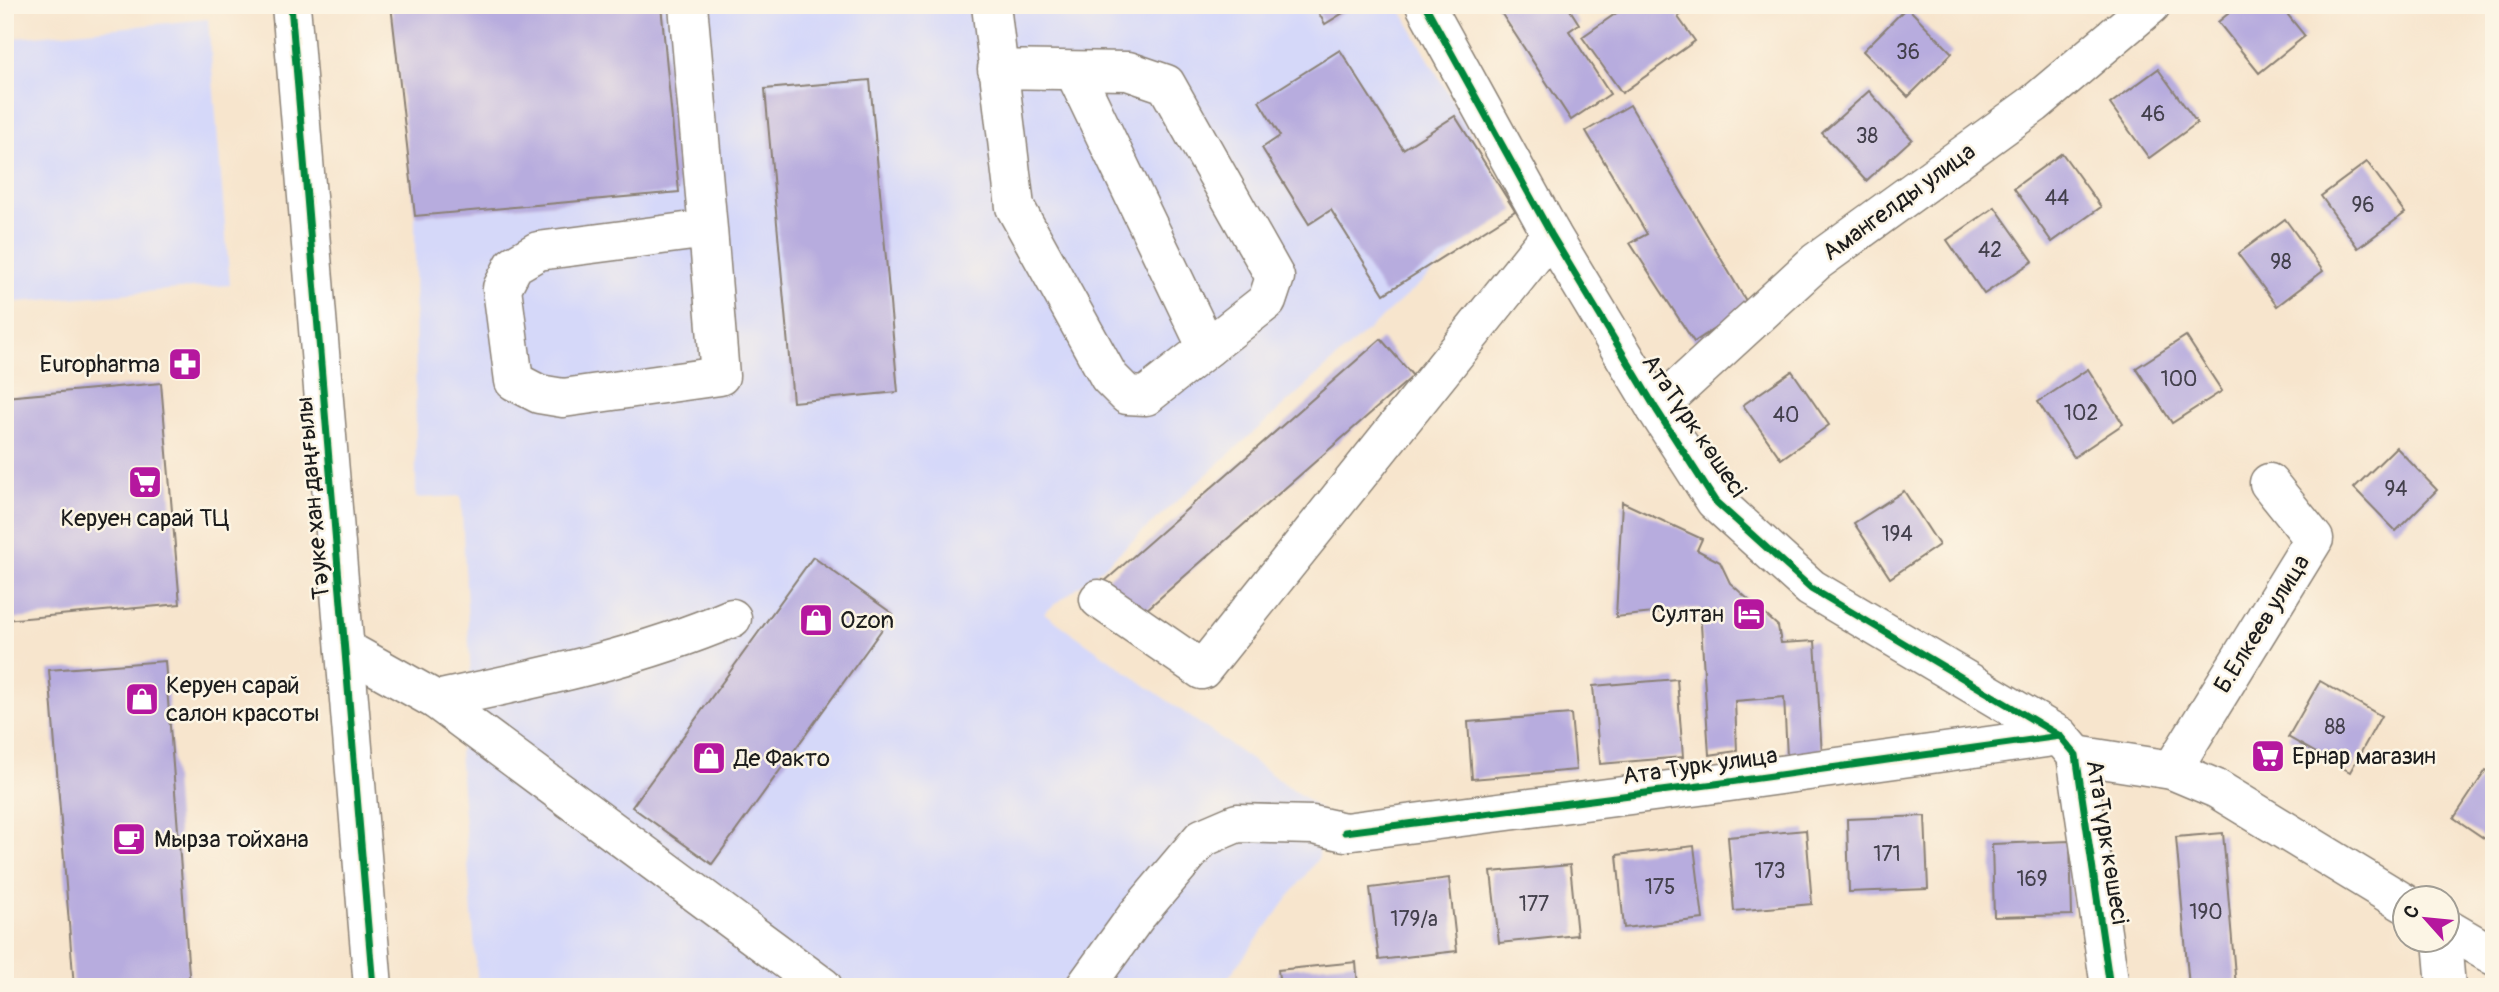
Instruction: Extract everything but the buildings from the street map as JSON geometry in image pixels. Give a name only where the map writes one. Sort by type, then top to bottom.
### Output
[{"type":"street","name":"Тәуке хан даңғылы","points":[[291,5],[373,987]]},
{"type":"street","points":[[688,5],[708,229],[720,376],[563,398],[539,394],[514,381],[502,288],[514,265],[538,251],[708,229]]},
{"type":"street","points":[[991,5],[997,69],[1015,208],[1109,377],[1127,395],[1146,396],[1268,301],[1275,277],[1166,84],[1128,71],[997,69]]},
{"type":"street","name":"АтаТүрк көшесі","points":[[1425,5],[1551,234],[1714,501],[1811,589],[2068,746],[2110,987]]},
{"type":"street","name":"Амангелды улица","points":[[1656,409],[1816,262],[2035,104],[2151,5]]},
{"type":"street","points":[[1074,71],[1207,348]]},
{"type":"street","points":[[1099,599],[1202,670],[1551,234]]},
{"type":"street","name":"Б.Елкеев улица","points":[[2172,769],[2314,539],[2269,483]]},
{"type":"street","points":[[436,700],[596,666],[682,640],[732,618]]},
{"type":"street","points":[[345,649],[436,700],[823,987]]},
{"type":"street","points":[[2068,746],[2172,769],[2217,789],[2390,894]]},
{"type":"street","name":"Ата Турк улица","points":[[1085,987],[1137,915],[1202,838],[1237,823],[1313,825],[1345,832],[2068,746]]},
{"type":"street","points":[[2460,936],[2494,956]]},
{"type":"street","points":[[2443,954],[2446,987]]},
{"type":"shaded area","points":[[661,5],[1398,5],[1510,203],[1101,569],[1044,613],[1320,809],[1319,857],[1221,987],[478,987],[459,752],[472,697],[461,496],[416,498],[415,216],[679,192]]},
{"type":"shaded area","points":[[208,19],[230,285],[5,303],[5,39]]},
{"type":"cycle path","points":[[291,5],[373,987]]},
{"type":"cycle path","points":[[1425,5],[1551,234],[1656,409],[1715,501],[1811,588],[2060,736],[2076,755],[2110,987]]},
{"type":"cycle path","points":[[1345,832],[2060,736]]},
{"type":"place","name":"Europharma","points":[[185,364]]},
{"type":"place","name":"Керуен сарай ТЦ","points":[[145,482]]},
{"type":"place","name":"Султан","points":[[1749,614]]},
{"type":"place","name":"Ozon","points":[[816,620]]},
{"type":"place","name":"Керуен сарай салон красоты","points":[[142,699]]},
{"type":"place","name":"Ернар магазин","points":[[2268,756]]},
{"type":"place","name":"Де Факто","points":[[709,758]]},
{"type":"place","name":"Мырза тойхана","points":[[129,839]]}]
